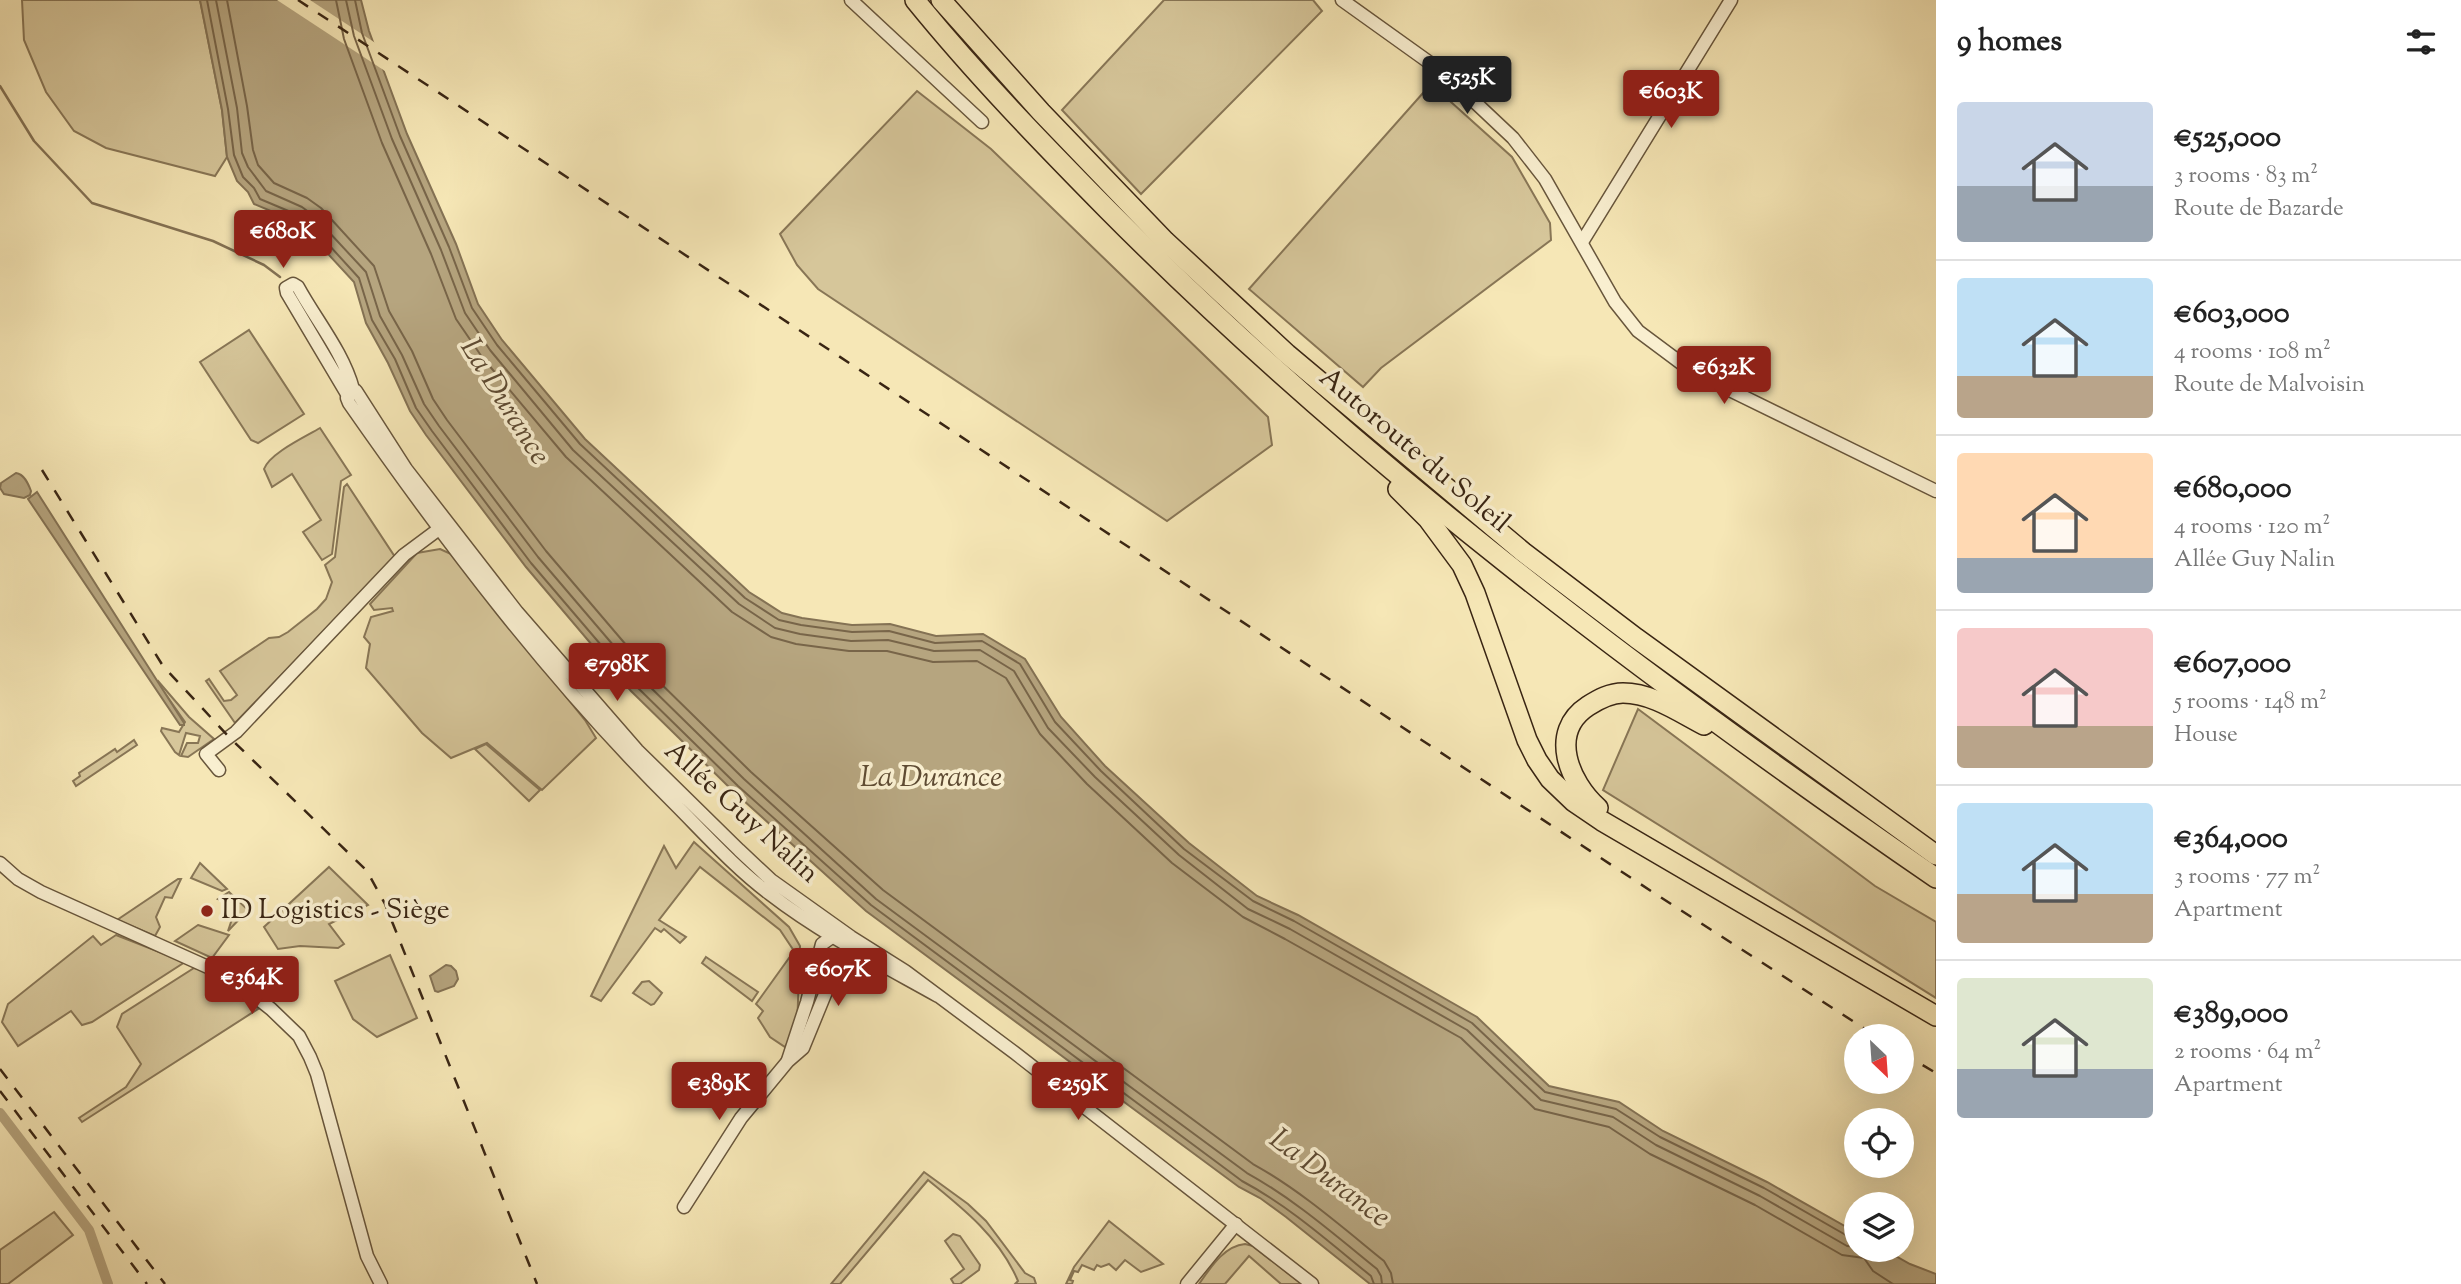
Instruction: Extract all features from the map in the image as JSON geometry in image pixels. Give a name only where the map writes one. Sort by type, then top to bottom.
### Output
[{"type":"highway","name":"Autoroute du Soleil","points":[[915,0],[1025,126],[1160,263],[1287,381],[1520,576],[1752,749],[1936,878]]},
{"type":"highway","name":"Autoroute du Soleil","points":[[941,0],[1041,112],[1166,241],[1287,354],[1523,552],[1740,714],[1936,855]]},
{"type":"highway","points":[[1287,381],[1315,416],[1404,494],[1462,565],[1475,593],[1527,740],[1550,779],[1574,802],[1602,821],[1936,1016]]},
{"type":"highway","points":[[1752,749],[1651,698],[1623,693],[1601,697],[1581,710],[1569,727],[1565,744],[1572,776],[1581,790],[1607,815],[1936,1007]]},
{"type":"highway","points":[[1740,714],[1815,756],[1936,841]]},
{"type":"street","points":[[851,0],[982,122]]},
{"type":"street","points":[[1342,0],[1428,61],[1487,111],[1535,166],[1615,302],[1638,331],[1693,372],[1936,491]]},
{"type":"street","points":[[1581,242],[1731,0]]},
{"type":"street","name":"Allée Guy Nalin","points":[[295,271],[298,287],[350,377],[350,391],[356,391],[442,526],[504,614],[590,716],[642,772],[768,893],[841,942],[938,996]]},
{"type":"street","points":[[219,770],[206,754],[236,732],[404,555],[442,526]]},
{"type":"street","name":"Allée Guy Nalin","points":[[442,526],[636,750],[771,880],[841,942],[905,971],[938,996]]},
{"type":"street","points":[[0,863],[18,879],[41,892],[230,977],[271,1009],[299,1036],[317,1074],[367,1256],[381,1284]]},
{"type":"street","points":[[788,1060],[807,1002],[841,942]]},
{"type":"street","points":[[684,1207],[741,1118],[788,1060],[803,1048],[837,968],[841,942]]},
{"type":"street","points":[[938,996],[1312,1284]]},
{"type":"street","points":[[1187,1284],[1236,1224]]},
{"type":"shaded area","points":[[22,0],[200,0],[222,110],[227,157],[215,176],[106,148],[74,131],[46,92],[24,40]]},
{"type":"shaded area","points":[[1164,0],[1313,0],[1322,11],[1141,194],[1062,110]]},
{"type":"shaded area","points":[[1431,84],[1512,157],[1550,223],[1551,240],[1381,368],[1363,387],[1249,289]]},
{"type":"shaded area","points":[[917,91],[991,149],[1268,417],[1272,445],[1167,521],[818,289],[797,265],[780,234]]},
{"type":"shaded area","points":[[249,330],[304,414],[258,443],[251,440],[200,362]]},
{"type":"shaded area","points":[[320,428],[351,475],[341,481],[332,554],[322,560],[303,532],[321,520],[292,474],[272,487],[264,469],[280,451]]},
{"type":"shaded area","points":[[347,484],[395,557],[235,723],[206,681],[209,679],[224,701],[231,700],[237,695],[220,671],[269,638],[288,632],[326,599],[332,582],[325,565],[335,557],[344,487]]},
{"type":"shaded area","points":[[440,549],[451,554],[585,720],[596,738],[542,790],[487,743],[451,758],[422,733],[366,668],[370,644],[364,637],[371,617],[393,611],[392,608],[374,610],[370,604],[417,553]]},
{"type":"shaded area","points":[[158,681],[189,717],[214,739],[188,757],[181,756],[187,743],[198,743],[200,736],[186,733],[179,755],[175,752],[161,731],[162,728],[179,732],[185,722]]},
{"type":"shaded area","points":[[1638,709],[1875,886],[1936,922],[1936,998],[1603,790]]},
{"type":"shaded area","points":[[134,740],[137,745],[76,786],[73,781],[80,776],[79,773]]},
{"type":"shaded area","points":[[486,744],[540,790],[529,801],[475,749]]},
{"type":"shaded area","points":[[694,842],[789,927],[800,946],[797,1029],[785,1047],[770,1037],[758,1018],[763,1011],[756,1004],[794,951],[780,930],[700,867],[659,920],[686,937],[680,943],[664,929],[661,932],[655,928],[601,1001],[591,996],[664,846],[676,868]]},
{"type":"shaded area","points":[[200,863],[227,889],[222,891],[191,878]]},
{"type":"shaded area","points":[[329,867],[368,905],[329,924],[344,944],[338,948],[300,946],[278,949],[264,927]]},
{"type":"shaded area","points":[[181,879],[172,898],[165,897],[156,917],[160,927],[155,936],[117,920]]},
{"type":"shaded area","points":[[229,892],[248,910],[228,931],[236,907],[218,899]]},
{"type":"shaded area","points":[[198,925],[229,935],[212,958],[175,941]]},
{"type":"shaded area","points":[[116,935],[185,962],[92,1022],[82,1025],[71,1011],[18,1046],[2,1022],[8,1004],[93,936],[101,945]]},
{"type":"shaded area","points":[[390,955],[417,1018],[377,1037],[353,1019],[335,981]]},
{"type":"shaded area","points":[[706,957],[758,992],[752,1001],[702,963]]},
{"type":"shaded area","points":[[194,968],[220,978],[258,1009],[82,1122],[79,1118],[126,1087],[141,1064],[117,1027],[122,1014]]},
{"type":"shaded area","points":[[649,981],[662,993],[651,1005],[633,993],[642,982]]},
{"type":"shaded area","points":[[924,1172],[968,1204],[986,1221],[1025,1273],[1034,1278],[1036,1284],[1015,1284],[1018,1281],[991,1238],[968,1213],[928,1180],[840,1284],[831,1284]]},
{"type":"shaded area","points":[[54,1212],[73,1235],[8,1284],[0,1284],[0,1250]]},
{"type":"shaded area","points":[[1109,1221],[1163,1264],[1141,1272],[1125,1260],[1116,1270],[1109,1264],[1101,1267],[1097,1265],[1094,1270],[1082,1265],[1078,1272],[1074,1271],[1070,1280],[1073,1281],[1072,1284],[1066,1284],[1074,1267]]},
{"type":"shaded area","points":[[953,1234],[960,1236],[980,1265],[979,1270],[960,1284],[954,1284],[951,1279],[964,1269],[945,1241]]},
{"type":"shaded area","points":[[1245,1244],[1253,1246],[1302,1284],[1281,1284],[1249,1256],[1225,1284],[1199,1284],[1224,1253]]},
{"type":"water","name":"La Durance","points":[[200,0],[361,0],[369,31],[407,134],[456,244],[478,304],[502,340],[585,439],[749,592],[782,613],[802,618],[852,625],[890,624],[936,636],[983,634],[1025,659],[1061,717],[1105,766],[1189,843],[1257,896],[1298,915],[1477,1017],[1549,1086],[1619,1102],[1663,1131],[1767,1182],[1844,1226],[1844,1262],[1906,1262],[1936,1274],[1936,1284],[1370,1284],[1286,1217],[1239,1187],[866,911],[733,791],[631,691],[526,567],[426,435],[410,411],[366,323],[354,282],[304,228],[295,221],[254,204],[248,192],[237,181],[227,157],[222,110]]},
{"type":"water","points":[[16,473],[23,477],[31,491],[30,495],[24,498],[4,494],[0,488],[1,483]]},
{"type":"water","points":[[37,492],[184,725],[180,725],[28,499]]},
{"type":"water","points":[[446,965],[456,971],[458,979],[454,986],[435,991],[430,976]]},
{"type":"pier","points":[[277,0],[310,0],[377,44],[388,73]]},
{"type":"waterway","points":[[0,86],[34,141],[92,203],[213,241],[264,265],[280,277]]},
{"type":"waterway","points":[[0,871],[14,883]]},
{"type":"waterway","points":[[0,1113],[89,1230],[108,1284]]},
{"type":"railway","points":[[298,0],[1654,893],[1857,1024]]},
{"type":"railway","points":[[42,470],[163,666],[230,738],[367,871],[385,904],[537,1284]]},
{"type":"railway","points":[[1914,1060],[1936,1073]]},
{"type":"railway","points":[[0,1069],[165,1284]]},
{"type":"railway","points":[[0,1091],[147,1284]]},
{"type":"place","name":"ID Logistics - Siège","points":[[207,911]]}]
